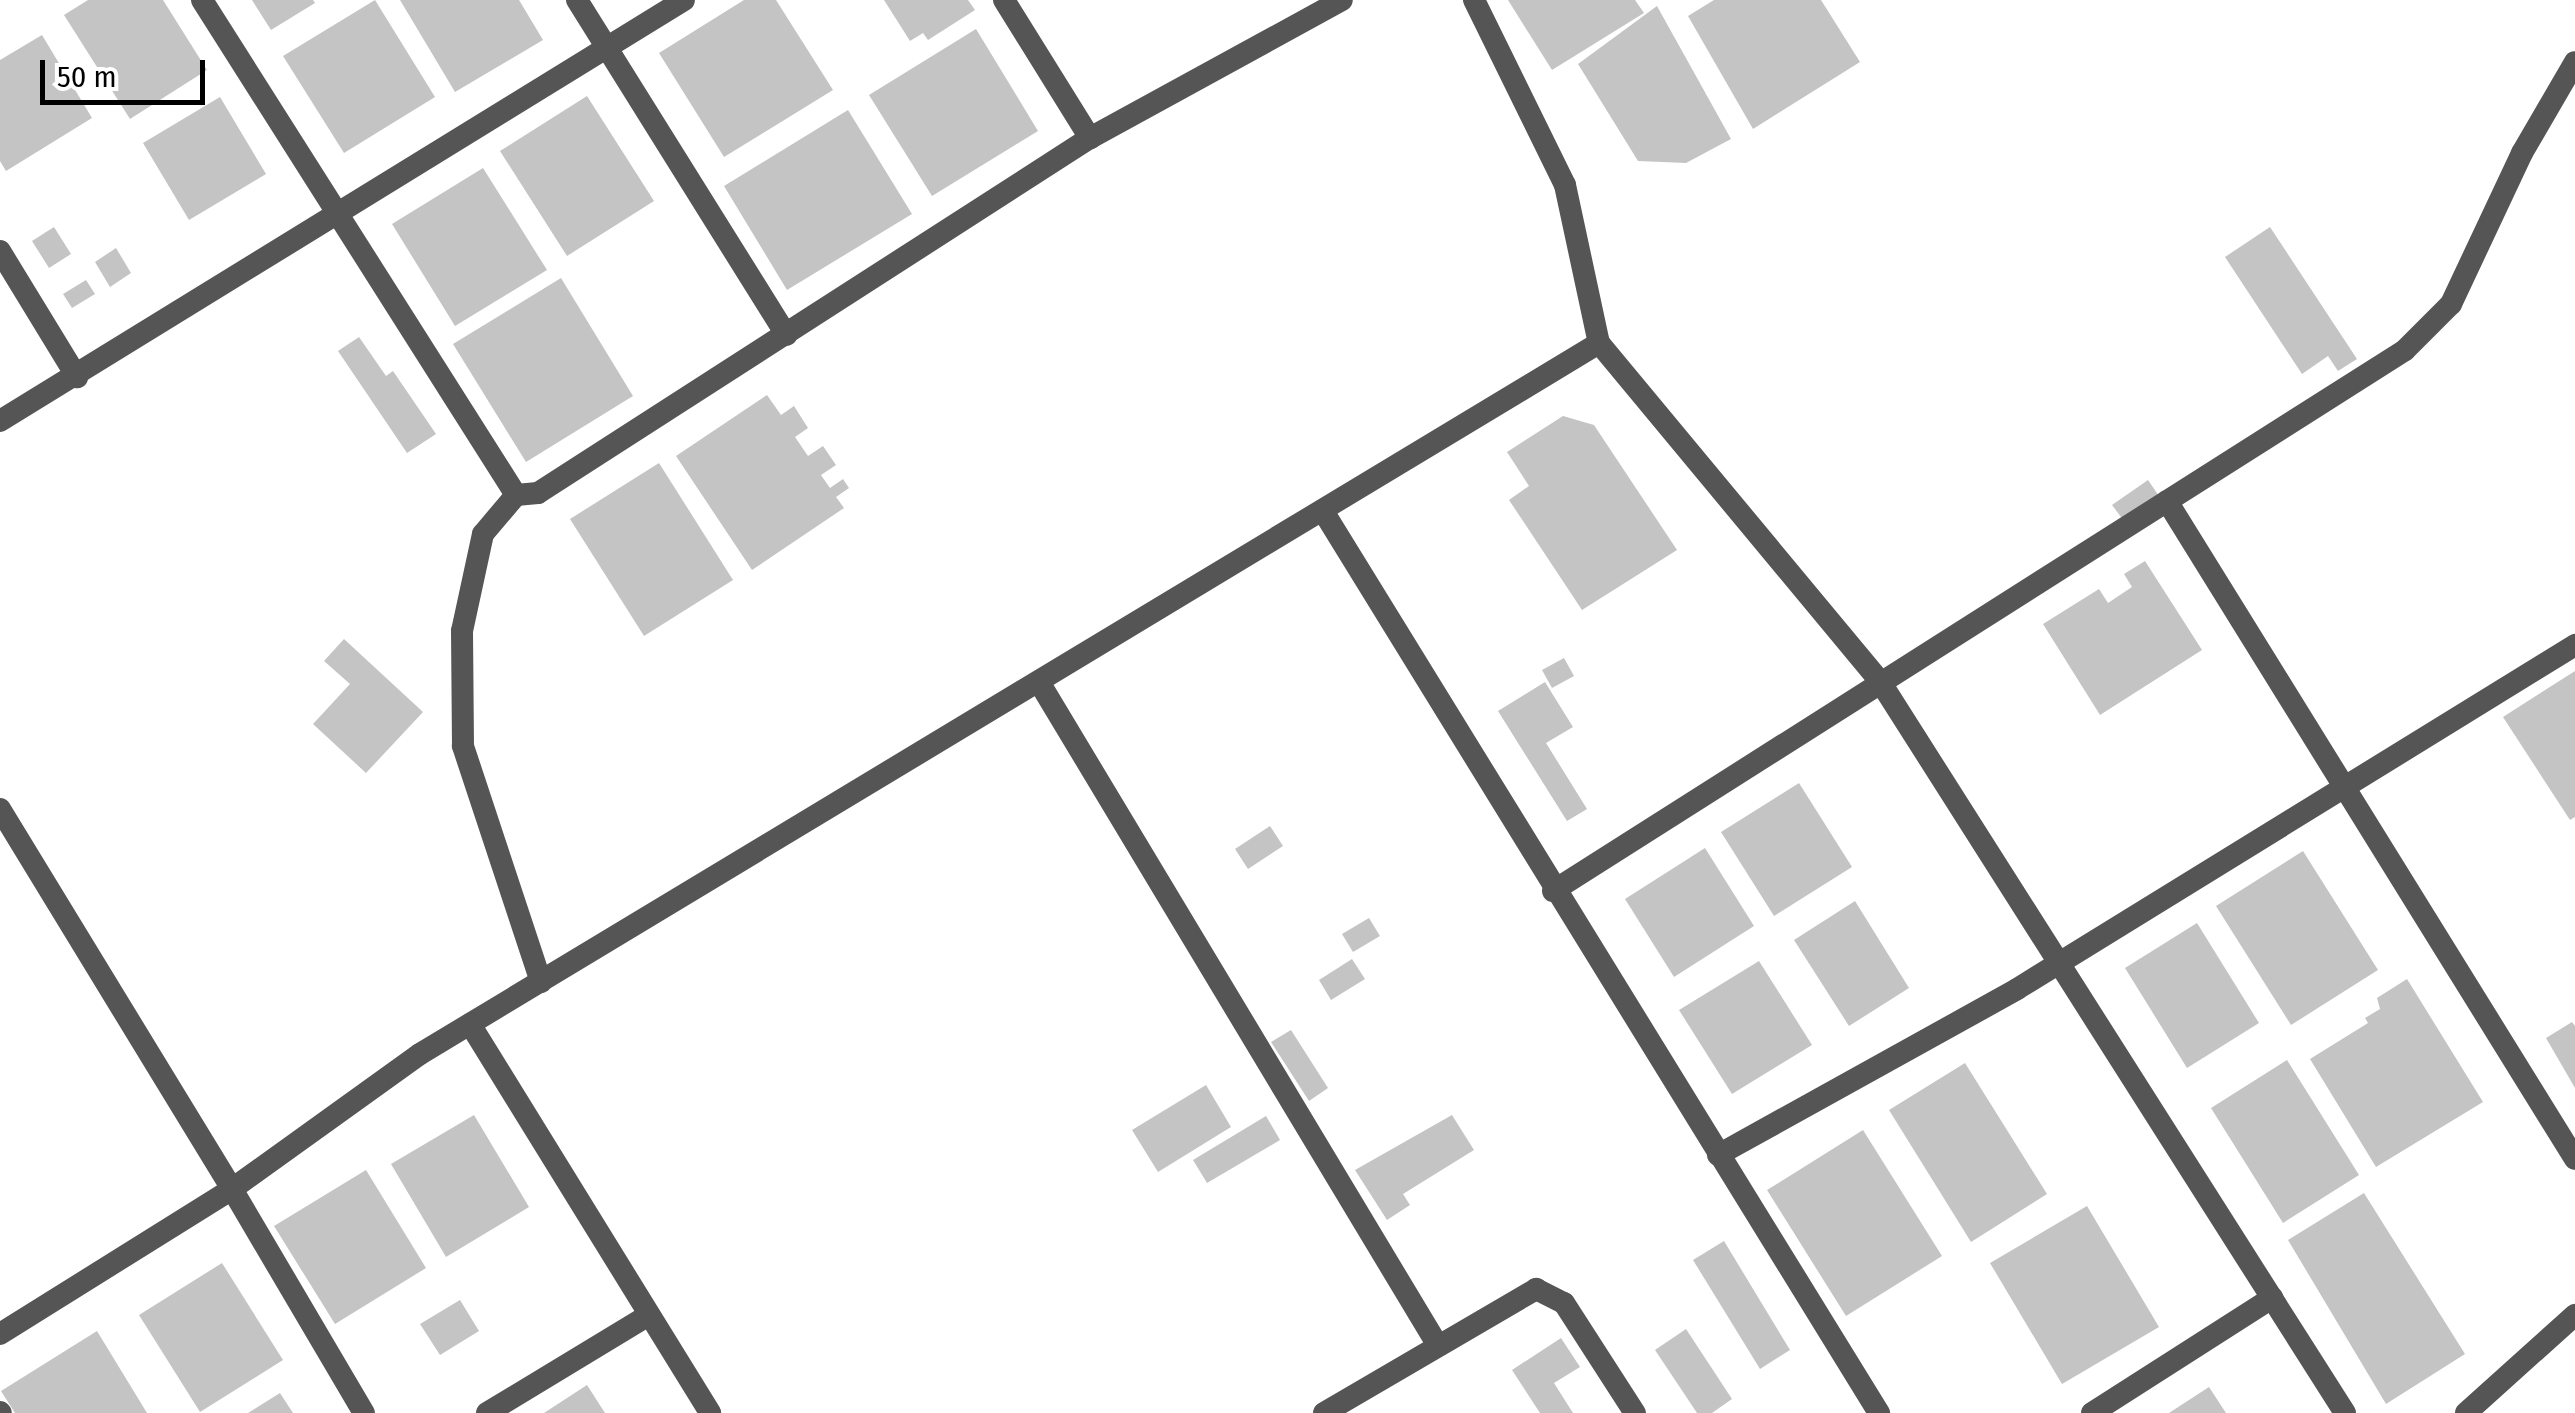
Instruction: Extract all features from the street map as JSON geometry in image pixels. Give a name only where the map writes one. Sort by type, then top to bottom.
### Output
[{"type":"street","points":[[202,0],[333,214],[516,494]]},
{"type":"street","points":[[577,0],[786,335]]},
{"type":"street","points":[[0,421],[684,0]]},
{"type":"street","points":[[1004,0],[1090,138]]},
{"type":"street","points":[[541,982],[463,746],[462,631],[482,534],[516,494],[538,493],[1090,138],[1342,0]]},
{"type":"street","points":[[1474,0],[1564,185],[1599,342],[1881,683],[2345,1413]]},
{"type":"street","points":[[1552,891],[2404,350],[2451,304],[2522,153],[2575,62]]},
{"type":"street","points":[[0,251],[77,377]]},
{"type":"street","points":[[0,1334],[232,1190],[470,1024],[1599,342]]},
{"type":"street","points":[[2167,501],[2575,1159]]},
{"type":"street","points":[[1322,512],[1552,891],[1879,1413]]},
{"type":"street","points":[[1718,1155],[2058,964],[2575,645]]},
{"type":"street","points":[[1038,682],[1437,1344]]},
{"type":"street","points":[[0,809],[364,1413]]},
{"type":"street","points":[[470,1024],[710,1413]]},
{"type":"street","points":[[1324,1413],[1522,1292],[1551,1292],[1635,1413]]},
{"type":"street","points":[[2092,1413],[2272,1298]]},
{"type":"street","points":[[2466,1413],[2575,1315]]},
{"type":"street","points":[[487,1413],[647,1316]]},
{"type":"building","points":[[88,0],[163,0],[207,70],[130,119],[64,15]]},
{"type":"building","points":[[252,0],[313,0],[315,3],[271,30]]},
{"type":"building","points":[[375,0],[435,97],[344,153],[283,56]]},
{"type":"building","points":[[400,0],[519,0],[543,40],[455,92]]},
{"type":"building","points":[[744,0],[776,0],[833,90],[724,157],[659,53]]},
{"type":"building","points":[[884,0],[968,0],[975,10],[928,40],[923,33],[910,41]]},
{"type":"building","points":[[1508,0],[1635,0],[1644,13],[1552,70]]},
{"type":"building","points":[[1714,0],[1821,0],[1860,62],[1753,129],[1688,16]]},
{"type":"building","points":[[1657,6],[1731,139],[1686,163],[1638,161],[1578,64]]},
{"type":"building","points":[[976,29],[1038,131],[932,196],[869,95]]},
{"type":"building","points":[[42,35],[92,118],[6,171],[0,161],[0,60]]},
{"type":"building","points":[[587,96],[654,201],[567,256],[500,151]]},
{"type":"building","points":[[220,97],[266,174],[189,220],[143,143]]},
{"type":"building","points":[[848,110],[912,214],[787,290],[724,186]]},
{"type":"building","points":[[483,168],[547,270],[455,326],[392,224]]},
{"type":"building","points":[[54,227],[71,254],[49,268],[32,241]]},
{"type":"building","points":[[2270,227],[2357,359],[2338,371],[2328,356],[2302,374],[2225,257]]},
{"type":"building","points":[[116,248],[131,273],[110,287],[95,262]]},
{"type":"building","points":[[561,278],[633,396],[526,462],[453,344]]},
{"type":"building","points":[[86,280],[95,294],[72,308],[63,294]]},
{"type":"building","points":[[359,337],[386,376],[393,371],[436,434],[407,453],[338,351]]},
{"type":"building","points":[[767,395],[781,415],[794,406],[808,428],[795,437],[808,456],[823,446],[836,465],[821,475],[830,488],[843,479],[849,488],[836,497],[844,508],[752,570],[676,456]]},
{"type":"building","points":[[1563,416],[1594,425],[1677,550],[1582,610],[1509,500],[1529,486],[1507,452]]},
{"type":"building","points":[[659,463],[733,580],[644,636],[570,519]]},
{"type":"building","points":[[2148,480],[2159,496],[2124,521],[2112,505]]},
{"type":"building","points":[[2145,561],[2202,650],[2100,715],[2043,624],[2099,589],[2108,603],[2132,587],[2124,574]]},
{"type":"building","points":[[344,639],[423,712],[366,773],[313,724],[350,684],[324,661]]},
{"type":"building","points":[[1564,658],[1574,676],[1552,688],[1542,670]]},
{"type":"building","points":[[2575,671],[2575,817],[2570,820],[2503,717]]},
{"type":"building","points":[[1545,682],[1573,727],[1546,743],[1587,809],[1567,821],[1498,711]]},
{"type":"building","points":[[1799,783],[1852,867],[1774,916],[1721,832]]},
{"type":"building","points":[[1270,826],[1283,846],[1248,869],[1235,849]]},
{"type":"building","points":[[1705,848],[1754,926],[1674,977],[1625,899]]},
{"type":"building","points":[[2303,851],[2378,970],[2291,1025],[2216,906]]},
{"type":"building","points":[[1855,901],[1909,988],[1849,1026],[1794,940]]},
{"type":"building","points":[[1369,918],[1380,936],[1353,952],[1342,934]]},
{"type":"building","points":[[2197,923],[2259,1023],[2187,1068],[2125,968]]},
{"type":"building","points":[[1352,959],[1365,979],[1331,1000],[1319,980]]},
{"type":"building","points":[[1759,961],[1812,1045],[1732,1094],[1679,1010]]},
{"type":"building","points":[[2407,979],[2483,1102],[2376,1167],[2310,1059],[2368,1023],[2365,1018],[2380,1009],[2377,998]]},
{"type":"building","points":[[2572,1022],[2575,1026],[2575,1088],[2546,1038]]},
{"type":"building","points":[[1291,1030],[1328,1088],[1309,1101],[1271,1042]]},
{"type":"building","points":[[2287,1060],[2359,1175],[2283,1223],[2211,1108]]},
{"type":"building","points":[[1965,1063],[2047,1194],[1971,1242],[1889,1110]]},
{"type":"building","points":[[1206,1085],[1231,1127],[1158,1172],[1132,1130]]},
{"type":"building","points":[[474,1115],[529,1207],[446,1257],[391,1164]]},
{"type":"building","points":[[1452,1115],[1474,1150],[1403,1194],[1410,1205],[1387,1220],[1355,1170]]},
{"type":"building","points":[[1266,1116],[1280,1140],[1207,1183],[1193,1160]]},
{"type":"building","points":[[1863,1130],[1942,1256],[1846,1316],[1767,1190]]},
{"type":"building","points":[[366,1170],[426,1268],[335,1324],[274,1226]]},
{"type":"building","points":[[2364,1193],[2465,1354],[2386,1404],[2288,1240]]},
{"type":"building","points":[[2087,1206],[2159,1327],[2062,1384],[1990,1263]]},
{"type":"building","points":[[1724,1241],[1790,1350],[1760,1369],[1693,1260]]},
{"type":"building","points":[[222,1263],[283,1360],[200,1412],[139,1315]]},
{"type":"building","points":[[460,1300],[479,1331],[440,1355],[420,1324]]},
{"type":"building","points":[[1686,1329],[1732,1399],[1712,1413],[1697,1413],[1655,1350]]},
{"type":"building","points":[[97,1331],[147,1413],[15,1413],[1,1391]]},
{"type":"building","points":[[1561,1338],[1580,1367],[1554,1383],[1573,1413],[1540,1413],[1512,1370]]},
{"type":"building","points":[[587,1385],[605,1413],[544,1413]]},
{"type":"building","points":[[2209,1387],[2226,1413],[2169,1413]]},
{"type":"building","points":[[280,1393],[293,1413],[248,1413]]}]
